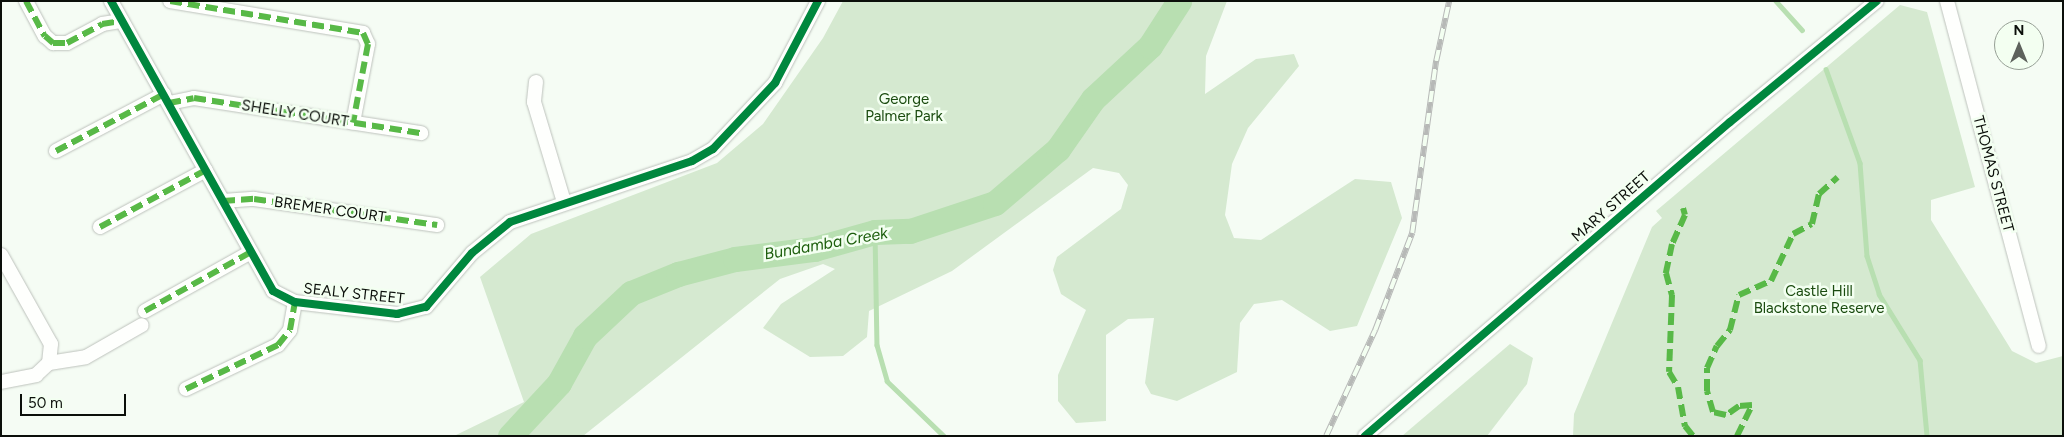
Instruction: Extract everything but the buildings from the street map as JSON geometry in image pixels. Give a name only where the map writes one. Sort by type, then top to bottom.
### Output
[{"type":"street","points":[[26,1],[45,36],[53,43],[67,43],[102,24],[122,21]]},
{"type":"street","name":"SEALY STREET","points":[[111,1],[273,291],[295,302],[397,314],[420,311],[472,253],[510,222],[564,202],[692,162],[713,149],[775,83],[818,1]]},
{"type":"street","points":[[170,1],[363,33],[368,44],[353,123]]},
{"type":"street","name":"MARY STREET","points":[[1365,436],[1877,1]]},
{"type":"street","name":"THOMAS STREET","points":[[1947,1],[2039,346]]},
{"type":"street","points":[[536,82],[534,102],[564,202]]},
{"type":"street","name":"SHELLY COURT","points":[[56,151],[166,99],[194,98],[421,132]]},
{"type":"street","points":[[100,227],[206,170]]},
{"type":"street","name":"BREMER COURT","points":[[223,201],[254,199],[437,225]]},
{"type":"street","points":[[145,311],[251,252]]},
{"type":"street","points":[[1,255],[51,344],[49,363]]},
{"type":"street","points":[[186,389],[278,344],[290,330],[295,302]]},
{"type":"street","points":[[1,382],[36,375],[49,363],[86,357],[142,325]]},
{"type":"green space","name":"George Palmer Park","points":[[843,1],[1227,1],[1206,56],[1205,94],[1256,59],[1294,54],[1299,66],[1248,128],[1232,164],[1225,215],[1234,238],[1261,240],[1355,179],[1391,182],[1402,218],[1357,326],[1330,331],[1282,300],[1254,304],[1240,323],[1237,372],[1177,401],[1151,394],[1145,383],[1154,318],[1128,319],[1106,335],[1106,421],[1076,423],[1058,401],[1058,375],[1086,310],[1061,294],[1053,270],[1057,257],[1121,209],[1128,185],[1119,173],[1093,168],[952,271],[869,311],[867,337],[843,356],[810,357],[763,328],[781,304],[835,269],[823,264],[780,279],[583,436],[454,436],[524,402],[480,277],[531,234],[717,163],[763,124],[823,38]]},
{"type":"green space","name":"Castle Hill Blackstone Reserve","points":[[1900,5],[1927,12],[1975,187],[1931,200],[1931,220],[2012,351],[2036,363],[2063,356],[2063,436],[1573,436],[1574,414],[1652,227],[1662,218],[1656,211]]},
{"type":"green space","points":[[1510,344],[1533,358],[1527,384],[1487,436],[1402,436]]},
{"type":"waterway","name":"Bundamba Creek","points":[[510,436],[559,383],[585,336],[631,293],[678,274],[735,259],[814,249],[875,232],[910,231],[995,203],[1058,149],[1093,99],[1150,46],[1179,1]]},
{"type":"waterway","points":[[1776,1],[1802,30]]},
{"type":"waterway","points":[[1826,69],[1860,163],[1867,256],[1879,294],[1920,360],[1927,436]]},
{"type":"waterway","points":[[875,232],[877,345],[887,381],[944,436]]},
{"type":"railway","points":[[1326,436],[1375,330],[1412,233],[1436,61],[1449,1]]},
{"type":"marked path","points":[[26,1],[45,36],[53,43],[67,43],[102,24],[122,21]]},
{"type":"marked path","points":[[170,1],[363,33],[368,44],[353,123]]},
{"type":"marked path","points":[[56,151],[164,94]]},
{"type":"marked path","points":[[169,103],[194,98],[421,133]]},
{"type":"marked path","points":[[100,227],[206,170]]},
{"type":"marked path","points":[[1737,436],[1752,405],[1739,406],[1726,415],[1713,412],[1707,391],[1707,368],[1717,346],[1730,330],[1739,295],[1771,281],[1793,234],[1812,224],[1819,194],[1838,177]]},
{"type":"marked path","points":[[223,201],[254,199],[437,225]]},
{"type":"marked path","points":[[1683,208],[1685,215],[1672,244],[1666,273],[1672,295],[1669,372],[1678,387],[1685,426],[1693,436]]},
{"type":"marked path","points":[[145,311],[251,252]]},
{"type":"marked path","points":[[186,389],[278,345],[290,330],[295,302]]},
{"type":"cycle path","points":[[111,1],[273,291],[295,302],[397,314],[426,307],[472,253],[510,222],[692,161],[713,149],[775,83],[818,1]]},
{"type":"cycle path","points":[[1365,436],[1730,122],[1877,1]]}]
